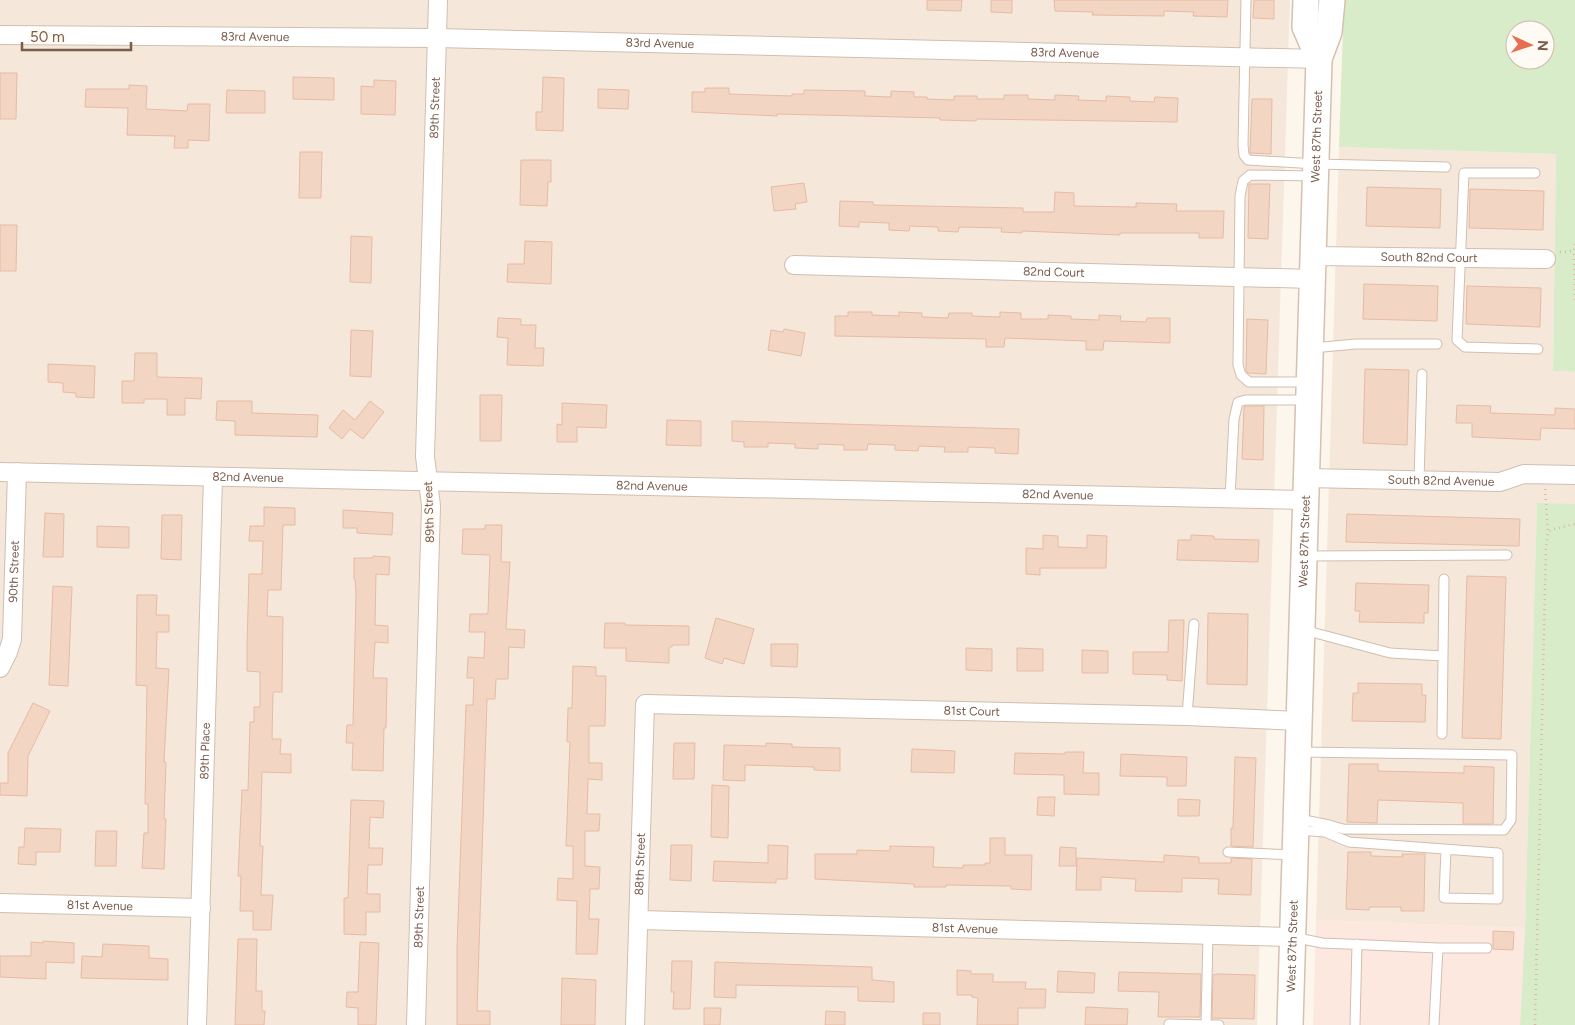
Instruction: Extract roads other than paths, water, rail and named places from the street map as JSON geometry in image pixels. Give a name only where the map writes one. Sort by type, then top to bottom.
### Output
[{"type":"main road","name":"West 87th Street","points":[[1306,0],[1305,27],[1319,59]]},
{"type":"main road","name":"West 87th Street","points":[[1290,1025],[1319,59],[1329,32],[1332,0]]},
{"type":"street","name":"89th Street","points":[[416,1025],[431,506],[425,456],[438,0]]},
{"type":"street","name":"83rd Avenue","points":[[0,34],[437,38],[1319,59]]},
{"type":"street","name":"South 82nd Court","points":[[1312,268],[1460,258],[1546,259]]},
{"type":"street","name":"82nd Court","points":[[794,265],[1239,277],[1312,268]]},
{"type":"street","name":"82nd Avenue","points":[[9,472],[213,478],[1230,498],[1306,489]]},
{"type":"street","name":"90th Street","points":[[0,668],[12,639],[9,472]]},
{"type":"street","name":"South 82nd Avenue","points":[[1306,489],[1419,481],[1500,482],[1524,474],[1575,476]]},
{"type":"street","name":"89th Place","points":[[197,1025],[213,478]]},
{"type":"street","name":"81st Court","points":[[644,704],[1187,716],[1299,721]]},
{"type":"street","name":"88th Street","points":[[635,1025],[644,704]]},
{"type":"street","name":"81st Avenue","points":[[0,903],[201,908]]},
{"type":"street","name":"81st Avenue","points":[[638,920],[1292,936]]},
{"type":"lane","points":[[1246,0],[1244,155],[1248,160],[1316,170]]},
{"type":"lane","points":[[1309,391],[1249,382],[1241,376],[1238,365],[1240,196],[1243,181],[1250,175],[1316,170],[1446,167]]},
{"type":"lane","points":[[1535,173],[1464,173],[1457,340],[1465,347],[1538,349]]},
{"type":"lane","points":[[1310,348],[1356,344],[1437,344]]},
{"type":"lane","points":[[1419,481],[1422,374]]},
{"type":"lane","points":[[1230,498],[1234,419],[1238,402],[1309,391]]},
{"type":"lane","points":[[1304,556],[1507,554]]},
{"type":"lane","points":[[1442,734],[1444,579]]},
{"type":"lane","points":[[1187,716],[1194,624]]},
{"type":"lane","points":[[1302,630],[1390,653],[1443,656]]},
{"type":"lane","points":[[1296,824],[1329,824],[1343,829],[1504,830],[1511,820],[1512,755],[1298,752]]},
{"type":"lane","points":[[1296,824],[1325,832],[1349,842],[1498,853],[1498,899],[1444,898],[1446,850]]},
{"type":"lane","points":[[1228,852],[1295,855]]},
{"type":"lane","points":[[1206,1025],[1208,934]]},
{"type":"lane","points":[[1292,936],[1322,943],[1487,948]]},
{"type":"lane","points":[[1356,1025],[1357,944]]},
{"type":"lane","points":[[1434,1025],[1438,948]]},
{"type":"lane","points":[[1169,1024],[1218,1025]]}]
